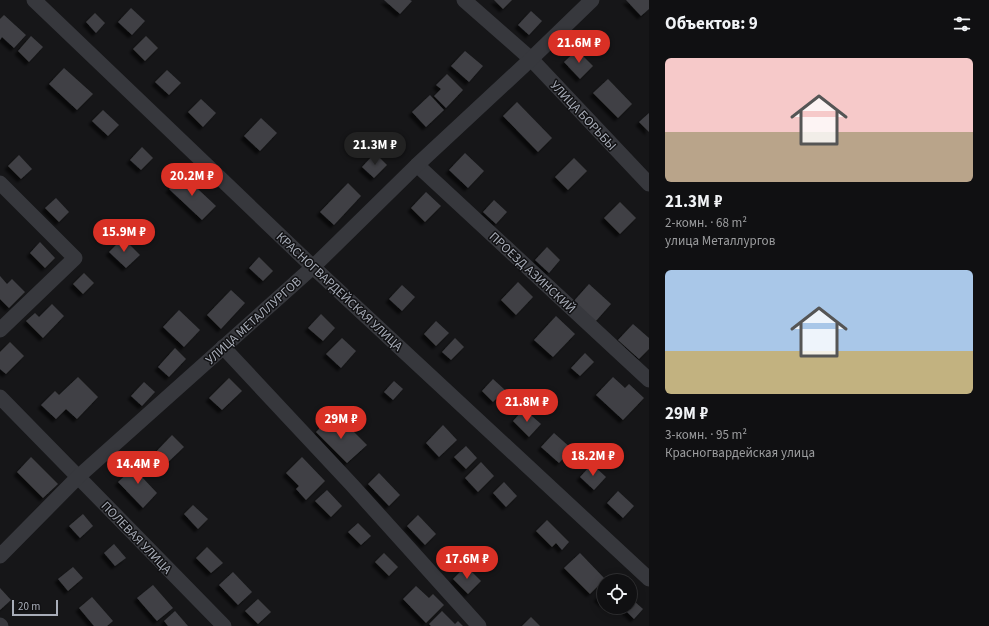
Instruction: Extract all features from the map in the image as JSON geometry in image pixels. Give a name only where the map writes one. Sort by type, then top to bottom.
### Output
[{"type":"street","name":"КРАСНОГВАРДЕЙСКАЯ УЛИЦА","points":[[34,0],[312,267],[649,579]]},
{"type":"street","name":"УЛИЦА БОРЬБЫ","points":[[464,0],[531,59],[649,184]]},
{"type":"street","name":"УЛИЦА МЕТАЛЛУРГОВ","points":[[0,556],[78,477],[312,267],[417,164],[531,59],[592,0]]},
{"type":"street","name":"ПРОЕЗД АЗИНСКИЙ","points":[[417,164],[649,380]]},
{"type":"street","points":[[0,183],[75,258],[0,330]]},
{"type":"street","points":[[223,347],[352,485],[479,626]]},
{"type":"street","name":"ПОЛЕВАЯ УЛИЦА","points":[[0,397],[224,626]]},
{"type":"building","points":[[384,0],[410,0],[412,1],[400,14]]},
{"type":"building","points":[[494,0],[512,0],[503,9]]},
{"type":"building","points":[[626,0],[649,0],[649,9],[641,16]]},
{"type":"building","points":[[131,8],[145,21],[132,35],[118,22]]},
{"type":"building","points":[[531,11],[542,21],[529,35],[518,25]]},
{"type":"building","points":[[95,13],[105,23],[96,33],[86,22]]},
{"type":"building","points":[[4,15],[26,35],[14,48],[2,37],[0,40],[0,19]]},
{"type":"building","points":[[31,36],[43,47],[29,62],[18,51]]},
{"type":"building","points":[[146,36],[158,48],[145,61],[133,49]]},
{"type":"building","points":[[577,50],[593,66],[580,79],[564,62]]},
{"type":"building","points":[[465,51],[483,66],[469,82],[451,66]]},
{"type":"building","points":[[64,68],[93,94],[77,110],[49,84]]},
{"type":"building","points":[[167,70],[181,83],[169,95],[155,82]]},
{"type":"building","points":[[447,74],[463,90],[446,108],[434,96],[441,89],[436,85]]},
{"type":"building","points":[[608,79],[632,104],[618,118],[593,93]]},
{"type":"building","points":[[430,95],[444,110],[426,127],[412,112]]},
{"type":"building","points":[[201,99],[216,113],[203,127],[188,112]]},
{"type":"building","points":[[517,102],[552,138],[538,152],[503,116]]},
{"type":"building","points":[[103,110],[119,125],[108,136],[92,121]]},
{"type":"building","points":[[649,113],[649,132],[639,122]]},
{"type":"building","points":[[261,118],[277,133],[260,151],[244,136]]},
{"type":"building","points":[[142,147],[153,158],[141,170],[130,160]]},
{"type":"building","points":[[375,153],[387,165],[374,178],[362,167]]},
{"type":"building","points":[[465,153],[484,171],[468,188],[449,170]]},
{"type":"building","points":[[19,155],[32,169],[21,179],[8,166]]},
{"type":"building","points":[[574,158],[587,171],[568,190],[555,177]]},
{"type":"building","points":[[182,174],[216,206],[202,220],[169,189]]},
{"type":"building","points":[[348,183],[361,196],[334,225],[320,212]]},
{"type":"building","points":[[426,192],[441,206],[425,222],[411,208]]},
{"type":"building","points":[[56,198],[69,212],[59,222],[45,208]]},
{"type":"building","points":[[494,200],[507,212],[496,224],[483,212]]},
{"type":"building","points":[[620,202],[636,218],[620,234],[604,218]]},
{"type":"building","points":[[123,238],[140,255],[126,268],[109,252]]},
{"type":"building","points":[[40,242],[55,258],[45,268],[30,253]]},
{"type":"building","points":[[547,247],[560,260],[549,273],[535,260]]},
{"type":"building","points":[[259,257],[273,271],[263,281],[249,268]]},
{"type":"building","points":[[84,273],[94,283],[83,294],[73,284]]},
{"type":"building","points":[[0,276],[7,284],[12,279],[25,292],[9,308],[0,299]]},
{"type":"building","points":[[518,282],[533,297],[516,315],[501,300]]},
{"type":"building","points":[[589,284],[611,304],[595,322],[573,302]]},
{"type":"building","points":[[402,285],[415,297],[402,311],[389,299]]},
{"type":"building","points":[[231,290],[245,303],[221,329],[207,315]]},
{"type":"building","points":[[52,304],[64,316],[43,338],[26,321],[35,313],[39,317]]},
{"type":"building","points":[[179,310],[200,330],[184,347],[163,327]]},
{"type":"building","points":[[321,314],[335,328],[323,341],[308,328]]},
{"type":"building","points":[[556,316],[575,334],[553,357],[534,340]]},
{"type":"building","points":[[436,321],[449,333],[436,346],[424,334]]},
{"type":"building","points":[[633,324],[649,338],[649,349],[639,359],[618,340]]},
{"type":"building","points":[[342,338],[356,351],[341,368],[326,354]]},
{"type":"building","points":[[455,338],[464,347],[451,360],[442,352]]},
{"type":"building","points":[[10,342],[24,356],[6,374],[0,369],[0,352]]},
{"type":"building","points":[[175,348],[186,359],[169,377],[158,367]]},
{"type":"building","points":[[585,353],[594,362],[580,376],[571,368]]},
{"type":"building","points":[[78,377],[98,397],[77,419],[66,409],[56,419],[41,405],[55,391],[59,395]]},
{"type":"building","points":[[613,377],[625,388],[629,384],[644,398],[623,420],[596,395]]},
{"type":"building","points":[[229,378],[242,391],[222,410],[209,398]]},
{"type":"building","points":[[493,379],[505,390],[493,402],[482,391]]},
{"type":"building","points":[[394,381],[403,389],[393,400],[384,392]]},
{"type":"building","points":[[144,382],[155,392],[142,406],[131,396]]},
{"type":"building","points":[[524,409],[541,424],[529,437],[513,421]]},
{"type":"building","points":[[332,416],[348,432],[351,429],[367,445],[347,463],[316,432]]},
{"type":"building","points":[[443,425],[457,440],[439,457],[426,443]]},
{"type":"building","points":[[554,433],[572,449],[559,463],[541,447]]},
{"type":"building","points":[[172,435],[184,447],[164,466],[153,455]]},
{"type":"building","points":[[466,446],[477,458],[466,469],[454,457]]},
{"type":"building","points":[[31,457],[58,484],[43,498],[17,472]]},
{"type":"building","points":[[302,457],[325,481],[306,500],[296,489],[299,486],[286,473]]},
{"type":"building","points":[[142,460],[150,468],[141,476],[157,493],[143,508],[118,482]]},
{"type":"building","points":[[481,462],[494,476],[478,492],[465,478]]},
{"type":"building","points":[[592,464],[606,477],[594,490],[580,477]]},
{"type":"building","points":[[379,473],[400,495],[389,506],[368,484]]},
{"type":"building","points":[[504,482],[517,496],[506,507],[493,493]]},
{"type":"building","points":[[327,490],[342,506],[331,517],[315,501]]},
{"type":"building","points":[[618,491],[634,506],[623,518],[607,503]]},
{"type":"building","points":[[193,505],[208,519],[198,529],[184,514]]},
{"type":"building","points":[[83,514],[93,526],[80,538],[69,526]]},
{"type":"building","points":[[418,515],[436,534],[425,545],[407,526]]},
{"type":"building","points":[[547,520],[569,542],[562,550],[556,543],[552,547],[536,531]]},
{"type":"building","points":[[358,523],[371,536],[361,545],[348,532]]},
{"type":"building","points":[[114,544],[126,558],[115,566],[104,553]]},
{"type":"building","points":[[207,547],[223,563],[211,573],[196,558]]},
{"type":"building","points":[[384,553],[398,567],[389,576],[375,562]]},
{"type":"building","points":[[580,553],[600,574],[597,574],[597,587],[590,594],[564,568]]},
{"type":"building","points":[[466,566],[481,581],[468,594],[453,579]]},
{"type":"building","points":[[73,567],[83,578],[68,591],[58,579]]},
{"type":"building","points":[[233,572],[252,592],[238,605],[219,585]]},
{"type":"building","points":[[153,585],[173,608],[157,621],[137,598]]},
{"type":"building","points":[[416,586],[429,598],[433,594],[444,605],[426,623],[403,599]]},
{"type":"building","points":[[0,588],[11,600],[0,610]]},
{"type":"building","points":[[92,597],[113,621],[107,626],[94,626],[79,608]]},
{"type":"building","points":[[258,599],[271,612],[258,624],[245,611]]},
{"type":"building","points":[[637,604],[643,609],[634,619],[629,614],[637,614]]},
{"type":"building","points":[[175,611],[188,626],[168,626],[164,621]]},
{"type":"building","points":[[442,611],[455,624],[458,621],[463,626],[431,626],[429,624]]},
{"type":"building","points":[[531,617],[540,626],[522,626]]}]
